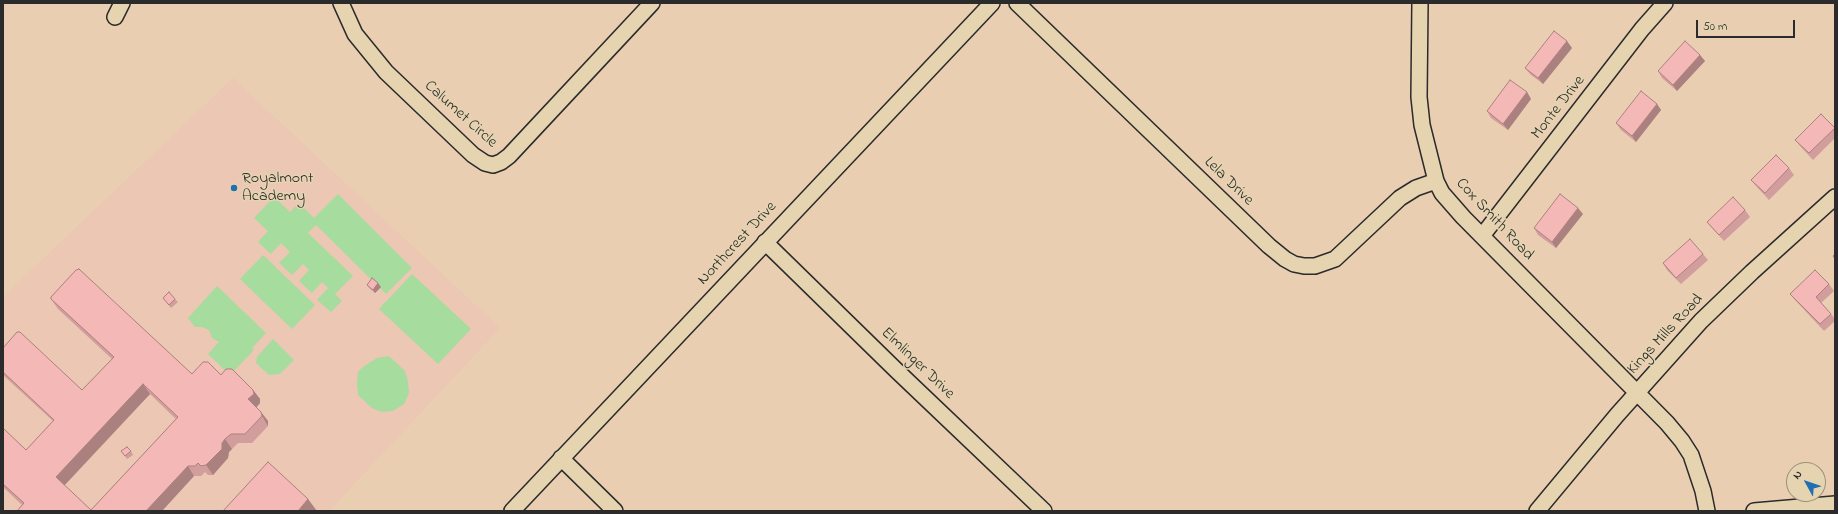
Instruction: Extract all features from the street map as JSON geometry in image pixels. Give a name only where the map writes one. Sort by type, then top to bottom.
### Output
[{"type":"street","points":[[115,17],[122,3]]},
{"type":"street","name":"Calumet Circle","points":[[341,3],[355,34],[386,72],[473,155],[485,163],[493,165],[501,162],[509,156],[652,3]]},
{"type":"street","name":"Northcrest Drive","points":[[512,511],[992,3]]},
{"type":"street","name":"Lela Drive","points":[[1017,3],[1269,246],[1285,259],[1294,264],[1315,266],[1335,259],[1400,198],[1416,188],[1436,181]]},
{"type":"street","name":"Cox Smith Road","points":[[1420,3],[1419,89],[1421,118],[1436,181],[1442,193],[1482,236],[1668,423],[1691,455],[1703,491],[1707,511]]},
{"type":"street","name":"Monte Drive","points":[[1482,236],[1642,29],[1665,3]]},
{"type":"street","name":"Kings Mills Road","points":[[1537,511],[1637,392],[1701,321],[1752,272],[1835,197]]},
{"type":"street","name":"Elmlinger Drive","points":[[765,242],[896,370],[1044,511]]},
{"type":"street","points":[[562,458],[615,511]]},
{"type":"street","points":[[1754,511],[1835,504]]},
{"type":"shaded area","name":"Royalmont Academy","points":[[233,78],[500,328],[329,511],[3,511],[3,297]]},
{"type":"green space","points":[[338,194],[412,268],[386,294],[316,225],[308,233],[353,276],[335,294],[342,301],[331,312],[317,300],[328,288],[322,282],[312,293],[299,281],[309,270],[303,264],[292,275],[279,263],[290,252],[281,243],[271,254],[258,242],[268,231],[254,218],[274,197],[290,212],[299,203],[314,218]]},
{"type":"green space","points":[[263,255],[315,305],[292,329],[240,279]]},
{"type":"green space","points":[[412,274],[471,329],[438,364],[379,309]]},
{"type":"green space","points":[[217,286],[266,333],[252,348],[254,350],[230,375],[208,354],[219,342],[212,338],[209,330],[202,327],[195,327],[188,318]]},
{"type":"green space","points":[[273,339],[294,360],[280,374],[269,375],[256,363],[257,357]]},
{"type":"green space","points":[[389,356],[405,371],[409,393],[404,404],[393,411],[382,412],[372,408],[358,395],[358,372],[377,358]]},
{"type":"building","points":[[1554,31],[1567,41],[1538,78],[1525,68]]},
{"type":"building","points":[[1685,41],[1700,55],[1673,85],[1658,71]]},
{"type":"building","points":[[1510,80],[1527,92],[1503,124],[1487,111]]},
{"type":"building","points":[[1641,91],[1657,104],[1632,136],[1616,123]]},
{"type":"building","points":[[1821,114],[1835,128],[1809,153],[1795,140]]},
{"type":"building","points":[[1776,155],[1789,168],[1765,193],[1751,180]]},
{"type":"building","points":[[1560,194],[1578,208],[1552,242],[1534,228]]},
{"type":"building","points":[[1733,197],[1745,210],[1719,235],[1707,222]]},
{"type":"building","points":[[1690,239],[1703,254],[1676,278],[1663,263]]},
{"type":"building","points":[[79,269],[192,374],[203,362],[208,362],[221,375],[226,369],[232,369],[253,390],[254,394],[248,399],[261,412],[262,416],[245,434],[231,434],[225,439],[222,443],[222,449],[206,465],[201,466],[198,463],[195,466],[188,466],[146,511],[17,511],[24,503],[3,484],[3,428],[26,450],[54,420],[3,372],[3,348],[17,332],[20,332],[82,390],[114,357],[51,299],[51,297],[76,270]],"holes":[[[143,384],[178,417],[91,510],[56,477]]]},
{"type":"building","points":[[1815,270],[1829,284],[1816,297],[1831,314],[1820,324],[1790,294]]},
{"type":"building","points":[[372,278],[378,283],[373,290],[367,285]]},
{"type":"building","points":[[169,292],[175,299],[169,305],[163,298]]},
{"type":"building","points":[[127,447],[131,451],[125,456],[121,451]]},
{"type":"building","points":[[268,462],[308,499],[298,511],[223,511]]},
{"type":"place","name":"Royalmont Academy","points":[[234,188]]}]
